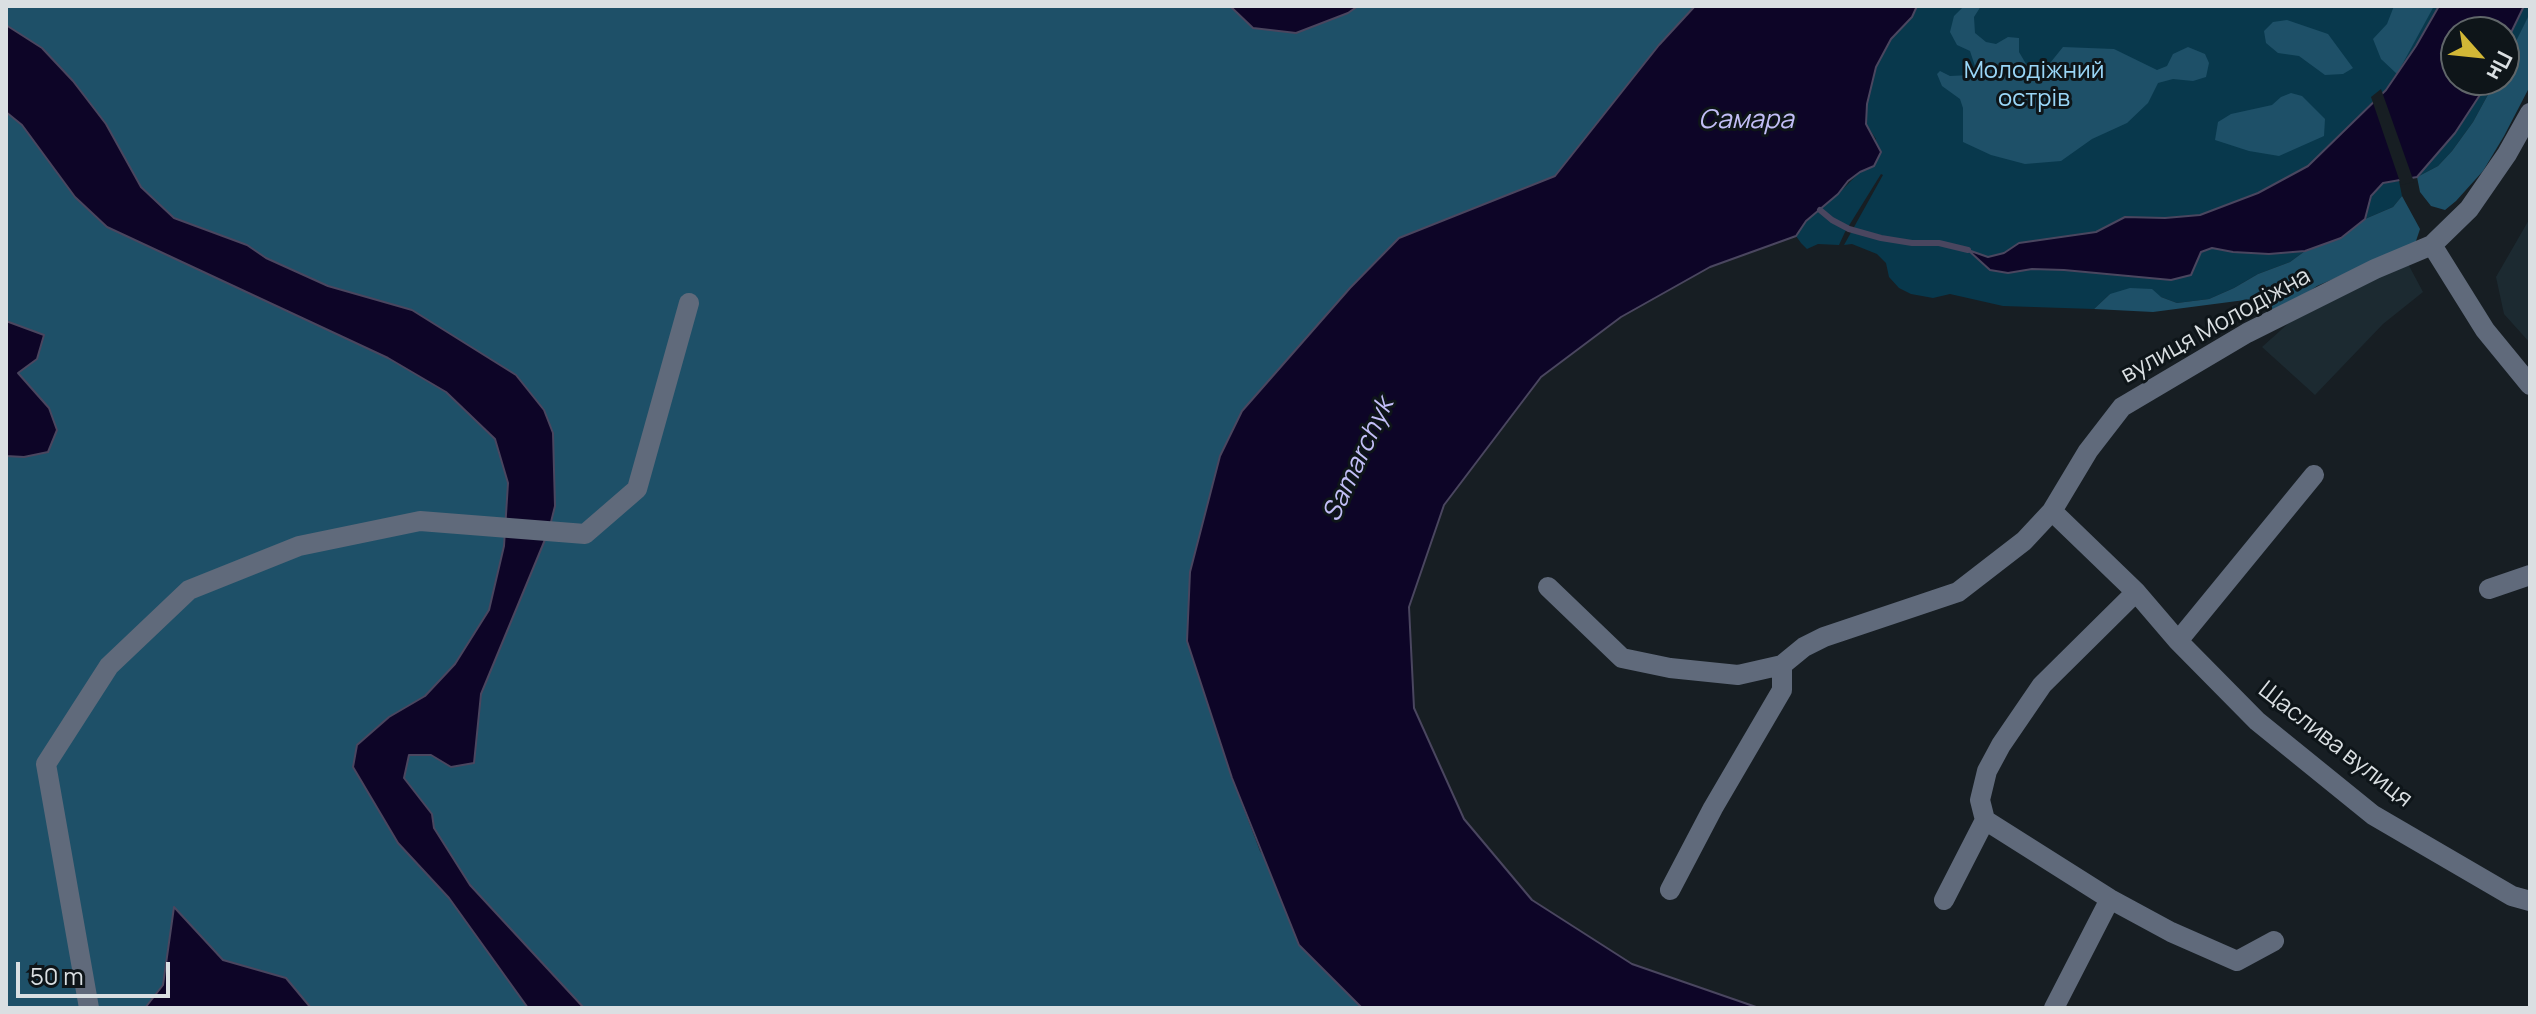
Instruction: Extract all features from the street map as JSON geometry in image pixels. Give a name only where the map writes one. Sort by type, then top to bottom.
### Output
[{"type":"street","points":[[2530,113],[2507,154],[2469,209],[2432,245],[2485,330],[2530,385]]},
{"type":"street","name":"вулиця Молодіжна","points":[[1548,587],[1622,658],[1670,668],[1738,675],[1782,665],[1804,647],[1824,637],[1958,592],[2024,541],[2052,511],[2088,451],[2122,407],[2247,333],[2375,269],[2432,245]]},
{"type":"street","points":[[89,1008],[46,764],[109,666],[189,590],[299,546],[420,521],[585,534],[637,489],[689,303]]},
{"type":"street","points":[[2178,641],[2314,475]]},
{"type":"street","name":"Щаслива вулиця","points":[[2052,511],[2136,592],[2178,641],[2257,721],[2373,815],[2512,896],[2530,901]]},
{"type":"street","points":[[2489,589],[2530,575]]},
{"type":"street","points":[[1944,900],[1985,820],[1980,800],[1987,771],[2001,745],[2042,685],[2136,592]]},
{"type":"street","points":[[1670,890],[1713,808],[1782,690],[1782,665]]},
{"type":"street","points":[[1985,820],[2110,899],[2171,932],[2237,961],[2274,941]]},
{"type":"street","points":[[2054,1008],[2110,899]]},
{"type":"shaded area","points":[[2530,218],[2530,343],[2504,314],[2496,277]]},
{"type":"shaded area","points":[[2407,262],[2423,292],[2383,324],[2315,395],[2262,347],[2291,321]]},
{"type":"green space","points":[[6,6],[1230,6],[1253,28],[1348,13],[1358,6],[1695,6],[1659,45],[1555,176],[1399,238],[1350,288],[1187,641],[1232,778],[1260,851],[1362,1008],[584,1008],[470,885],[434,828],[432,814],[404,778],[408,755],[431,755],[452,767],[474,763],[481,694],[549,530],[555,506],[412,310],[328,286],[265,258],[247,245],[174,218],[141,187],[106,124],[42,48],[6,25]]},
{"type":"green space","name":"Молодіжний острів","points":[[1917,6],[2439,6],[2386,89],[2308,166],[2258,193],[2200,215],[2125,217],[2096,232],[2020,243],[2004,253],[1988,257],[1969,251],[2008,273],[2032,269],[2064,270],[2171,280],[2191,275],[2201,252],[2212,248],[2269,254],[2305,251],[2290,262],[2209,299],[2177,303],[2161,297],[2110,294],[2094,309],[2003,306],[1950,294],[1933,298],[1899,288],[1889,277],[1886,263],[1877,254],[1852,244],[1844,245],[1881,174],[1839,245],[1818,244],[1807,249],[1796,236],[1806,221],[1860,172],[1876,139],[1866,124],[1867,104],[1876,67],[1891,39],[1912,17]]},
{"type":"green space","name":"Молодіжний острів","points":[[1964,6],[1981,6],[1974,17],[1975,33],[1986,42],[1996,44],[2008,37],[2019,38],[2019,52],[2032,74],[2042,73],[2063,47],[2114,49],[2157,70],[2167,66],[2173,54],[2188,47],[2205,54],[2209,63],[2206,77],[2158,83],[2148,103],[2127,123],[2092,139],[2061,161],[2025,164],[1991,155],[1963,142],[1960,99],[1942,86],[1937,74],[1940,71],[1950,76],[1971,75],[1975,66],[1970,51],[1957,45],[1950,32],[1954,16]]},
{"type":"green space","points":[[2394,6],[2434,6],[2397,74],[2381,59],[2373,39],[2387,24]]},
{"type":"green space","points":[[2524,6],[2530,6],[2530,14],[2520,34],[2520,16]]},
{"type":"green space","points":[[2530,13],[2530,86],[2483,171],[2445,210],[2431,206],[2420,192],[2417,177],[2438,166],[2452,151],[2487,96],[2520,96],[2520,33]]},
{"type":"green space","points":[[2287,20],[2328,34],[2353,68],[2343,74],[2325,75],[2299,56],[2278,53],[2266,43],[2264,31],[2273,22]]},
{"type":"green space","points":[[2291,93],[2302,96],[2325,119],[2324,136],[2279,156],[2249,151],[2215,140],[2218,122],[2231,114],[2272,105]]},
{"type":"green space","points":[[2479,96],[2487,96],[2452,151],[2438,166],[2417,177],[2455,133]]},
{"type":"green space","points":[[6,112],[22,125],[107,227],[388,358],[446,392],[495,439],[508,483],[504,546],[489,610],[455,664],[425,697],[389,717],[398,843],[449,898],[528,1008],[311,1008],[286,978],[223,961],[174,907],[163,985],[145,1008],[6,1008],[6,456],[24,457],[49,408],[18,373],[43,335],[6,321]]},
{"type":"green space","points":[[2399,181],[2402,196],[2393,207],[2365,219],[2371,196],[2383,183]]},
{"type":"green space","points":[[2402,196],[2420,229],[2415,244],[2317,286],[2274,316],[2268,297],[2153,312],[2094,309],[2110,294],[2130,288],[2152,289],[2161,297],[2177,303],[2209,299],[2290,262],[2305,251],[2341,238],[2365,219],[2393,207]]},
{"type":"water","points":[[1230,6],[1358,6],[1348,13],[1296,33],[1253,28]]},
{"type":"water","name":"Самара","points":[[1695,6],[1917,6],[1912,17],[1891,39],[1876,67],[1867,104],[1866,124],[1881,152],[1874,166],[1848,181],[1838,194],[1806,221],[1796,236],[1710,267],[1621,317],[1541,377],[1444,505],[1409,607],[1414,708],[1464,819],[1532,900],[1632,964],[1759,1008],[1362,1008],[1299,945],[1232,778],[1187,641],[1190,572],[1220,456],[1242,411],[1350,288],[1399,238],[1555,176],[1659,45]]},
{"type":"water","points":[[2439,6],[2524,6],[2519,16],[2440,16],[2440,96],[2479,96],[2455,133],[2417,177],[2383,183],[2371,196],[2365,219],[2341,238],[2305,251],[2269,254],[2212,248],[2201,252],[2191,275],[2171,280],[2064,270],[2032,269],[2008,273],[1990,270],[1968,250],[1988,257],[2004,253],[2019,243],[2096,232],[2125,217],[2200,215],[2258,193],[2308,166],[2386,90]]},
{"type":"water","points":[[6,25],[42,48],[73,81],[106,124],[141,187],[174,218],[247,245],[266,258],[328,286],[412,310],[516,375],[544,410],[553,433],[555,506],[549,530],[481,694],[474,763],[451,767],[431,755],[409,755],[404,778],[432,814],[434,828],[470,885],[584,1008],[528,1008],[449,898],[398,843],[353,767],[357,745],[389,717],[425,696],[455,664],[489,610],[504,546],[508,483],[495,439],[446,392],[388,358],[107,227],[75,197],[22,125],[6,112]]},
{"type":"water","points":[[6,321],[44,335],[37,359],[18,373],[49,408],[57,430],[48,452],[24,457],[6,456]]},
{"type":"water","points":[[174,907],[223,960],[286,978],[311,1008],[145,1008],[163,985]]},
{"type":"pier","points":[[2381,89],[2414,182],[2401,185],[2371,97]]},
{"type":"waterway","points":[[1820,210],[1849,229],[1881,238],[1939,243],[1968,250]]},
{"type":"water label","name":"Samarchyk","points":[[1359,460]]}]
